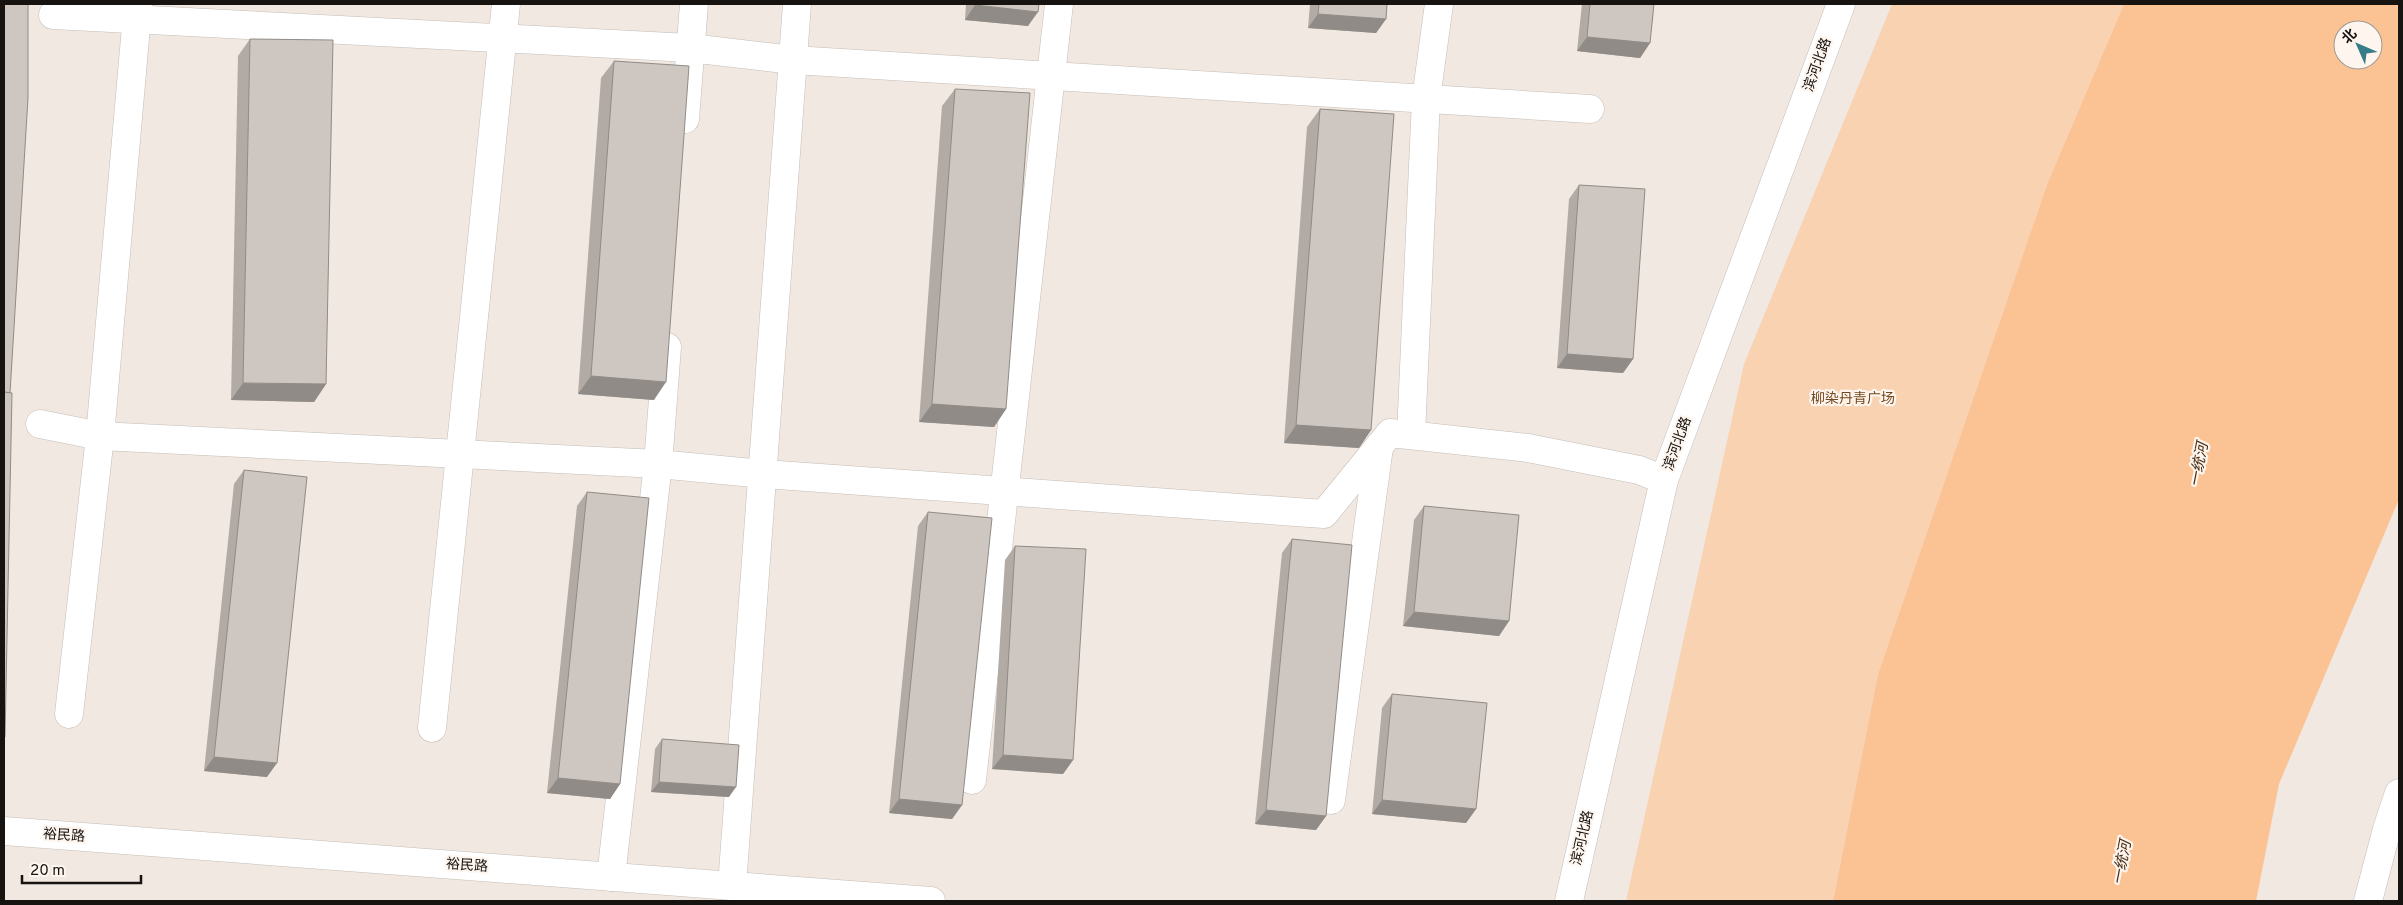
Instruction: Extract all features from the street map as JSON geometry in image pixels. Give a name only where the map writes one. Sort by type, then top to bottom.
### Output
[{"type":"street","points":[[432,728],[506,4]]},
{"type":"street","points":[[682,147],[694,4]]},
{"type":"street","points":[[732,886],[764,474],[797,4]]},
{"type":"street","points":[[972,780],[1059,4]]},
{"type":"street","points":[[1411,435],[1426,99],[1439,4]]},
{"type":"street","name":"滨河北路","points":[[1569,901],[1664,480],[1841,4]]},
{"type":"street","points":[[69,714],[100,436],[137,12]]},
{"type":"street","points":[[53,15],[137,12],[503,38],[690,48],[793,60],[1590,109]]},
{"type":"street","points":[[611,877],[658,464],[669,325]]},
{"type":"street","points":[[40,424],[100,436],[658,464],[764,474],[1324,514],[1390,433],[1528,448],[1639,470],[1664,480]]},
{"type":"street","points":[[1331,800],[1379,447]]},
{"type":"street","points":[[2368,901],[2393,831],[2399,793]]},
{"type":"street","name":"裕民路","points":[[4,831],[931,901]]},
{"type":"green space","name":"柳染丹青广场","points":[[1892,4],[2124,4],[2048,182],[1878,674],[1833,901],[1626,901],[1744,364]]},
{"type":"water","name":"一统河","points":[[2124,4],[2399,4],[2399,499],[2279,784],[2256,901],[1833,901],[1878,674],[2048,182]]},
{"type":"building","points":[[4,4],[28,4],[28,98],[10,393],[4,392]]},
{"type":"building","points":[[975,4],[1039,4],[1038,12]]},
{"type":"building","points":[[1319,4],[1387,4],[1386,19],[1318,14]]},
{"type":"building","points":[[1590,4],[1654,4],[1650,43],[1587,37]]},
{"type":"building","points":[[250,39],[333,40],[326,384],[243,383]]},
{"type":"building","points":[[614,61],[689,66],[666,382],[591,376]]},
{"type":"building","points":[[955,89],[1030,93],[1006,409],[932,404]]},
{"type":"building","points":[[1320,109],[1394,114],[1371,430],[1296,425]]},
{"type":"building","points":[[1579,185],[1645,189],[1633,359],[1567,354]]},
{"type":"building","points":[[4,392],[12,393],[5,737],[4,737]]},
{"type":"building","points":[[244,470],[307,477],[277,763],[214,757]]},
{"type":"building","points":[[587,492],[649,498],[620,784],[558,778]]},
{"type":"building","points":[[1424,506],[1519,515],[1509,621],[1414,612]]},
{"type":"building","points":[[928,512],[992,518],[962,805],[899,799]]},
{"type":"building","points":[[1292,539],[1352,545],[1326,816],[1266,810]]},
{"type":"building","points":[[1015,546],[1086,549],[1073,760],[1003,755]]},
{"type":"building","points":[[1392,694],[1487,703],[1476,809],[1382,800]]},
{"type":"building","points":[[662,739],[739,745],[736,787],[659,782]]}]
